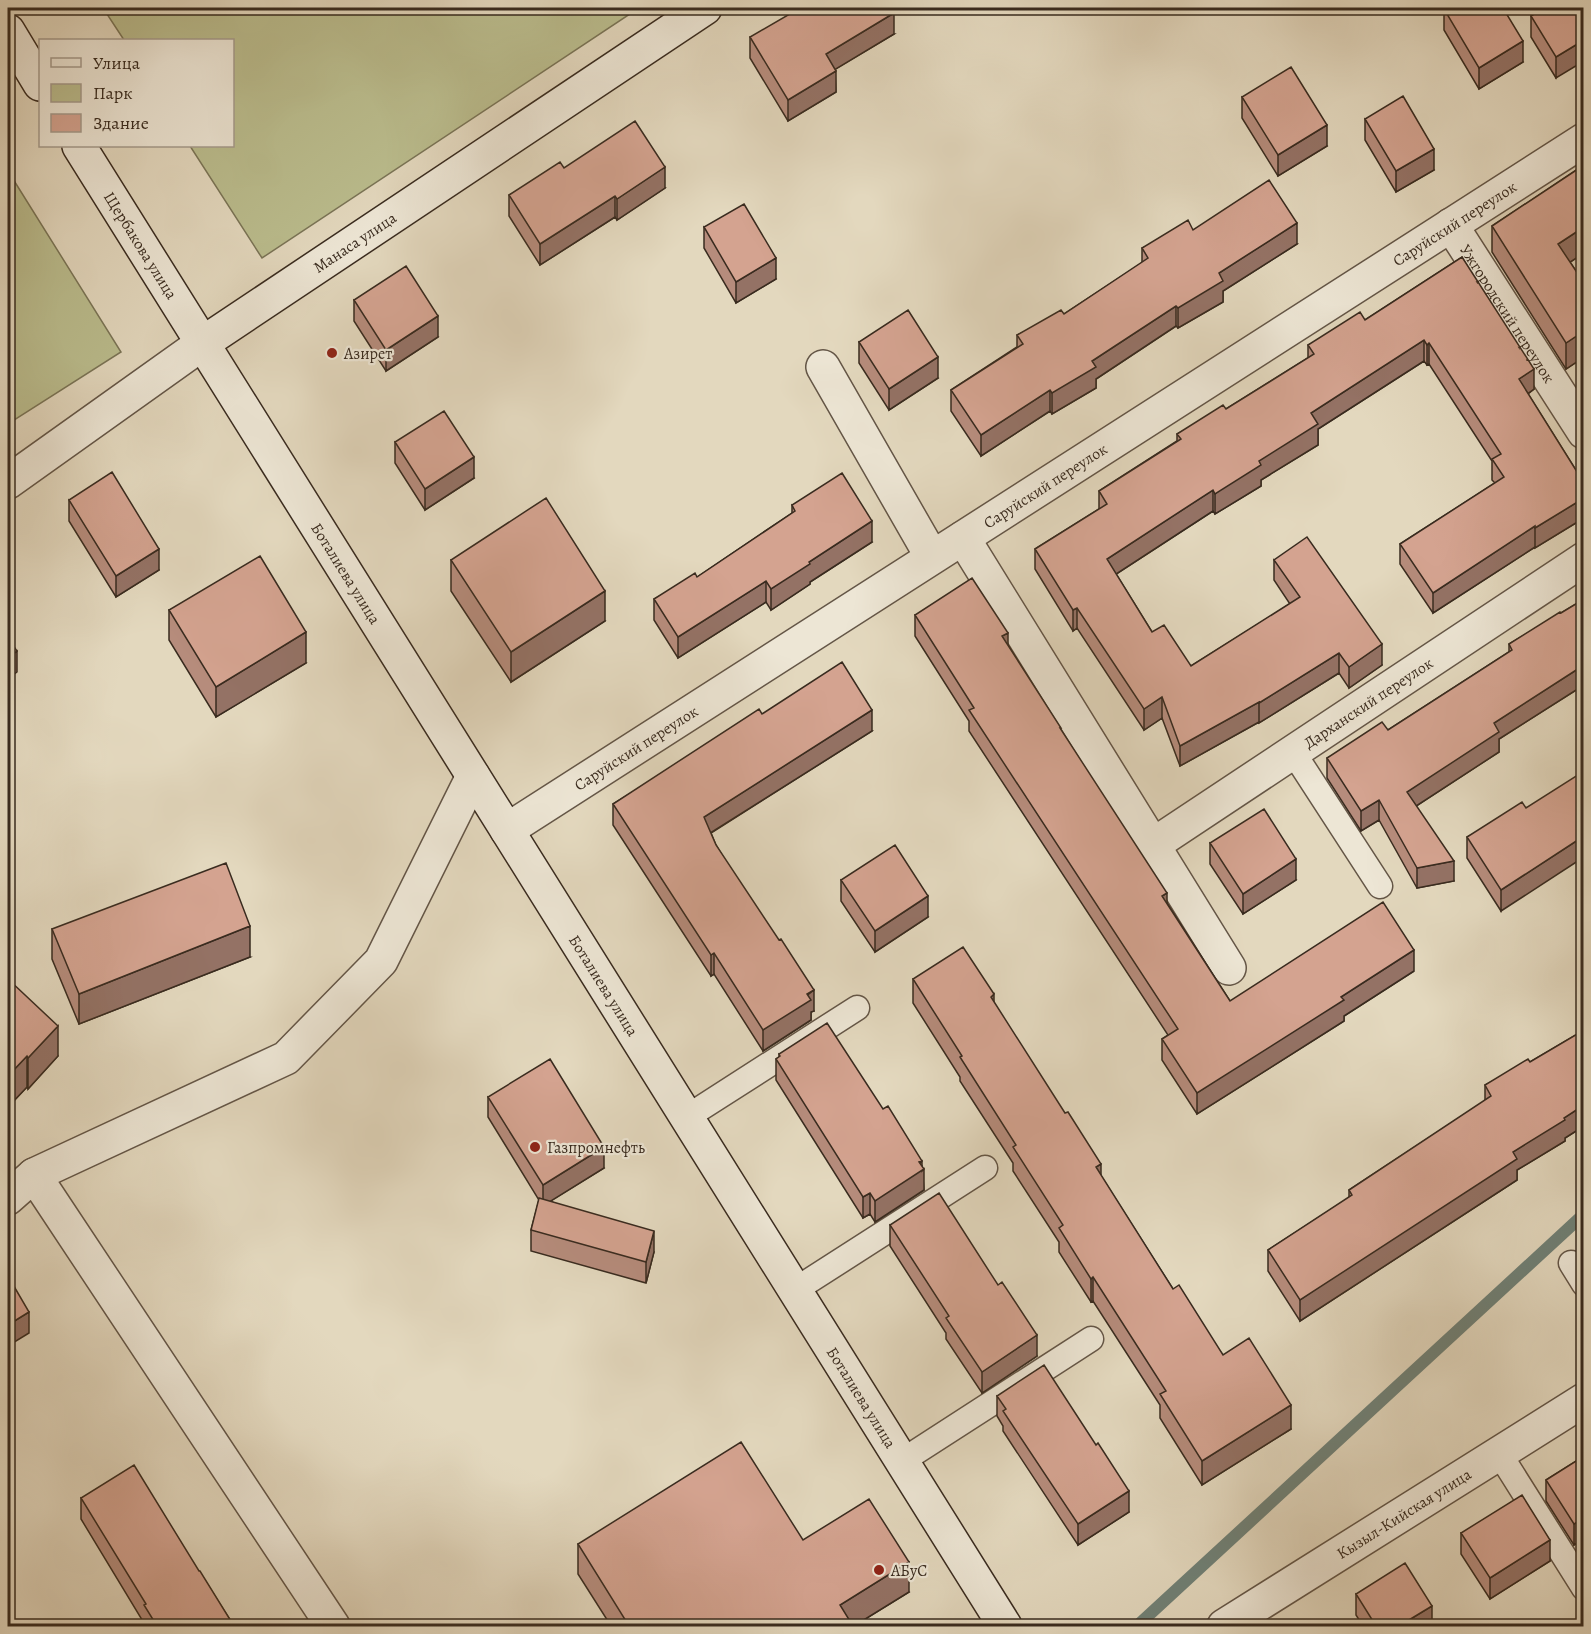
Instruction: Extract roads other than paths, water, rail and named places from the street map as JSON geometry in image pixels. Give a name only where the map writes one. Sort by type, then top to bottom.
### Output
[{"type":"street","name":"Манаса улица","points":[[8,482],[203,343],[705,8]]},
{"type":"street","points":[[8,31],[39,82]]},
{"type":"street","name":"Саруйский переулок","points":[[507,830],[1584,140]]},
{"type":"street","name":"Щербакова улица","points":[[80,147],[203,343]]},
{"type":"street","name":"Ужгородский переулок","points":[[1451,225],[1584,432]]},
{"type":"street","name":"Боталиева улица","points":[[203,343],[1003,1625]]},
{"type":"street","points":[[823,367],[932,557]]},
{"type":"street","points":[[963,538],[1229,968]]},
{"type":"street","name":"Дарханский переулок","points":[[1153,845],[1584,560]]},
{"type":"street","points":[[8,1198],[34,1174],[286,1058],[381,961],[473,776]]},
{"type":"street","points":[[34,1174],[333,1626]]},
{"type":"street","name":"Кызыл-Кийская улица","points":[[1224,1626],[1584,1400]]},
{"type":"lane","points":[[1293,752],[1380,885]]},
{"type":"lane","points":[[687,1117],[857,1008]]},
{"type":"lane","points":[[795,1290],[985,1168]]},
{"type":"lane","points":[[1571,1263],[1584,1284]]},
{"type":"lane","points":[[902,1461],[1091,1339]]},
{"type":"lane","points":[[1499,1454],[1584,1588]]},
{"type":"waterway","points":[[1137,1626],[1584,1214]]},
{"type":"place","name":"Азирет","points":[[332,353]]},
{"type":"place","name":"Газпромнефть","points":[[535,1147]]},
{"type":"place","name":"АБуС","points":[[879,1570]]}]
